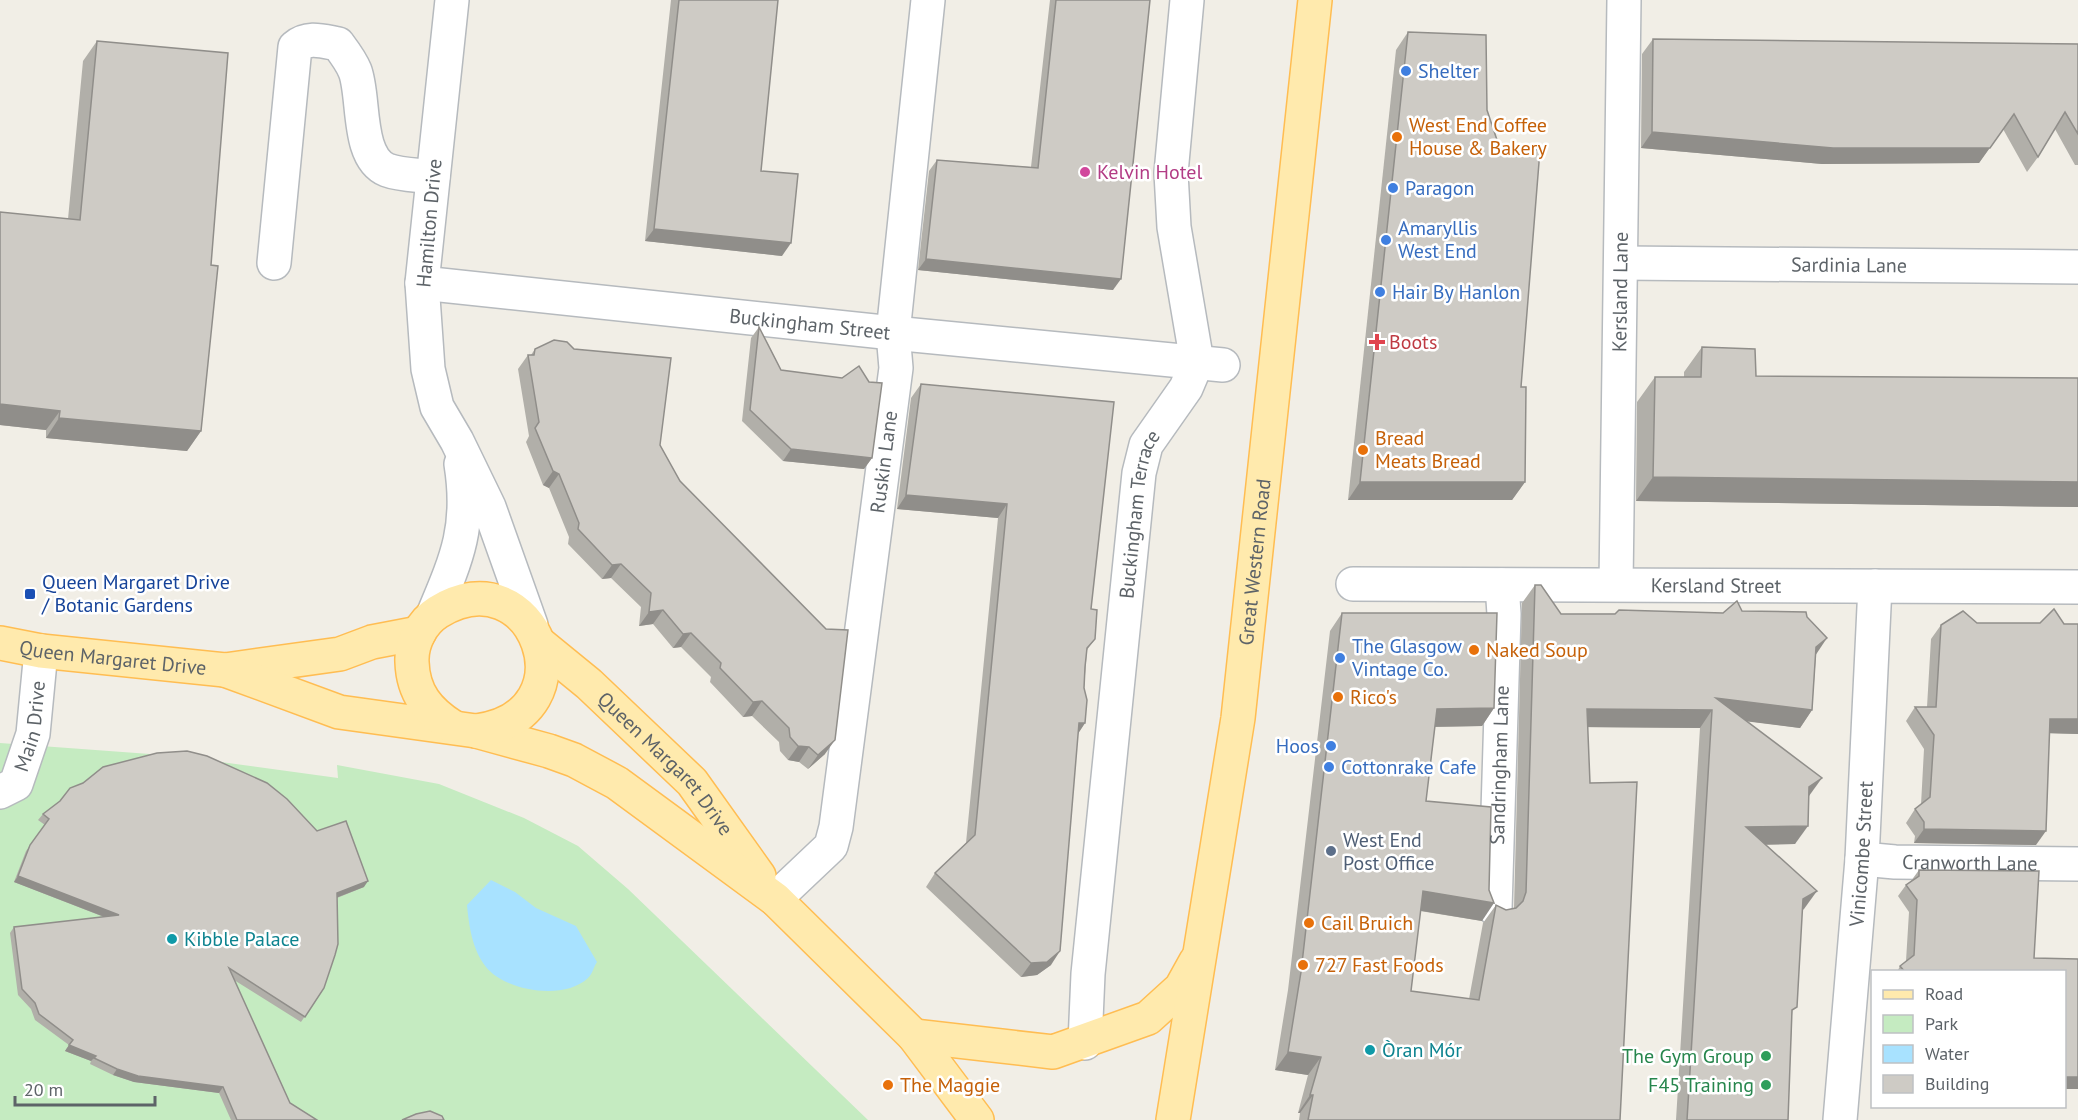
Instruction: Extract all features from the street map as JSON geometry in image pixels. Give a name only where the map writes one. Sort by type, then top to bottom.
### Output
[{"type":"main road","name":"Great Western Road","points":[[1173,1120],[1238,718],[1315,0]]},
{"type":"main road","name":"Queen Margaret Drive","points":[[0,643],[41,651],[225,670],[340,654],[426,624],[453,603],[474,598],[497,601],[516,610],[536,635],[692,782],[775,899]]},
{"type":"main road","name":"Queen Margaret Drive","points":[[426,624],[411,654],[412,677],[420,698],[434,715],[465,729],[496,728],[515,719],[530,704],[540,686],[543,665],[536,635]]},
{"type":"main road","name":"Queen Margaret Drive","points":[[225,670],[339,712],[465,729],[549,751],[596,771],[638,797],[775,899],[914,1036],[977,1120]]},
{"type":"main road","points":[[914,1036],[1053,1052],[1085,1043],[1148,1018],[1181,988],[1201,952]]},
{"type":"street","name":"Hamilton Drive","points":[[452,0],[422,283],[428,369],[437,407],[457,441],[489,507],[536,635]]},
{"type":"street","name":"Ruskin Lane","points":[[775,899],[831,846],[836,826],[896,368],[893,333],[928,0]]},
{"type":"street","points":[[1187,0],[1170,173],[1174,227],[1210,363]]},
{"type":"street","name":"Kersland Lane","points":[[1616,584],[1624,0]]},
{"type":"street","points":[[274,263],[295,47],[302,41],[310,39],[338,44],[348,58],[356,73],[359,103],[369,148],[378,164],[388,171],[433,177]]},
{"type":"street","name":"Sardinia Lane","points":[[1621,263],[2078,267]]},
{"type":"street","name":"Buckingham Street","points":[[422,283],[893,333],[1210,363]]},
{"type":"street","name":"Buckingham Terrace","points":[[1085,1043],[1088,974],[1139,473],[1146,445],[1186,388],[1210,363]]},
{"type":"street","name":"Hamilton Drive","points":[[426,624],[458,554],[464,525],[464,488],[457,441]]},
{"type":"street","name":"Kersland Street","points":[[1353,584],[2078,587]]},
{"type":"street","name":"Sandringham Lane","points":[[1495,909],[1504,614],[1502,585]]},
{"type":"street","name":"Vinicombe Street","points":[[1840,1120],[1862,859],[1875,586]]},
{"type":"street","name":"Main Drive","points":[[0,792],[16,784],[33,735],[41,651]]},
{"type":"street","name":"Cranworth Lane","points":[[1862,859],[1895,862],[2078,864]]},
{"type":"green space","points":[[0,743],[177,756],[338,778],[337,765],[439,784],[524,818],[578,846],[628,889],[868,1120],[0,1120]]},
{"type":"water","points":[[491,880],[515,892],[536,908],[576,926],[597,962],[589,977],[578,985],[565,989],[535,990],[507,982],[486,967],[474,945],[467,905]]},
{"type":"building","points":[[679,0],[778,0],[761,171],[798,174],[791,243],[654,229]]},
{"type":"building","points":[[1056,0],[1150,0],[1121,279],[926,259],[937,160],[1038,168]]},
{"type":"building","points":[[1408,32],[1486,35],[1487,110],[1499,146],[1540,150],[1521,387],[1526,387],[1525,482],[1360,482]]},
{"type":"building","points":[[1653,39],[2078,44],[2078,134],[2065,112],[2038,157],[2014,114],[1990,148],[1833,148],[1652,132]]},
{"type":"building","points":[[97,41],[228,53],[211,265],[218,266],[201,431],[59,418],[60,411],[0,404],[0,212],[80,220]]},
{"type":"building","points":[[759,327],[781,370],[842,378],[859,366],[869,382],[882,383],[872,458],[791,449],[750,410]]},
{"type":"building","points":[[554,340],[567,342],[574,349],[671,358],[660,445],[680,481],[826,629],[848,630],[835,740],[818,755],[809,747],[798,746],[790,737],[789,728],[762,701],[753,702],[720,668],[721,663],[691,633],[683,634],[663,610],[649,612],[651,593],[621,564],[612,565],[578,529],[579,523],[559,474],[553,471],[535,428],[539,422],[528,355],[534,355],[535,349]]},
{"type":"building","points":[[1702,347],[1755,349],[1756,376],[2078,378],[2078,482],[1653,477],[1655,377],[1701,377]]},
{"type":"building","points":[[921,384],[1114,402],[1091,609],[1097,610],[1095,639],[1087,648],[1084,688],[1087,700],[1085,723],[1079,723],[1060,951],[1047,962],[1031,963],[935,873],[975,835],[1007,504],[906,495]]},
{"type":"building","points":[[1535,585],[1541,585],[1561,614],[1615,614],[1619,610],[1723,613],[1737,601],[1742,611],[1806,612],[1807,617],[1827,638],[1816,647],[1812,710],[1716,698],[1822,778],[1809,787],[1808,826],[1746,827],[1817,891],[1803,899],[1797,1007],[1792,1010],[1788,1120],[1687,1120],[1712,710],[1587,709],[1590,783],[1637,782],[1620,1120],[1308,1120],[1313,1095],[1310,1095],[1321,1057],[1288,1052],[1301,972],[1342,613],[1497,613],[1494,708],[1437,709],[1426,801],[1491,807],[1489,890],[1494,903],[1423,891],[1411,991],[1479,1000],[1496,905],[1506,910],[1516,908],[1523,901],[1526,892]]},
{"type":"building","points":[[2054,609],[2064,624],[2078,624],[2078,719],[2050,719],[2046,831],[1924,829],[1924,822],[1915,809],[1930,797],[1934,735],[1915,707],[1936,707],[1941,625],[1963,611],[1977,623],[2040,623]]},
{"type":"building","name":"Kibble Palace","points":[[187,751],[207,756],[267,783],[287,799],[317,831],[346,821],[368,881],[337,893],[338,944],[324,988],[305,1017],[229,968],[290,1103],[317,1120],[237,1120],[223,1087],[138,1076],[117,1069],[94,1058],[96,1056],[69,1045],[73,1040],[39,1014],[35,1003],[22,989],[14,927],[119,915],[18,876],[30,845],[49,819],[43,814],[60,801],[70,788],[83,783],[103,767],[157,753]]},
{"type":"building","points":[[1919,870],[2039,871],[2034,958],[2078,959],[2078,1077],[2066,1077],[2066,970],[1903,970],[1900,966],[1914,955],[1917,900],[1906,885],[1919,876]]},
{"type":"building","points":[[430,1111],[442,1116],[444,1120],[402,1120],[416,1114]]},
{"type":"place","name":"Shelter","points":[[1406,71]]},
{"type":"place","name":"West End Coffee House & Bakery","points":[[1397,137]]},
{"type":"place","name":"Kelvin Hotel","points":[[1085,172]]},
{"type":"place","name":"Paragon","points":[[1393,188]]},
{"type":"place","name":"Amaryllis West End","points":[[1386,240]]},
{"type":"place","name":"Hair By Hanlon","points":[[1380,292]]},
{"type":"place","name":"Boots","points":[[1377,342]]},
{"type":"place","name":"Bread Meats Bread","points":[[1363,450]]},
{"type":"place","name":"Queen Margaret Drive / Botanic Gardens","points":[[30,594]]},
{"type":"place","name":"Naked Soup","points":[[1474,650]]},
{"type":"place","name":"The Glasgow Vintage Co.","points":[[1340,658]]},
{"type":"place","name":"Rico's","points":[[1338,697]]},
{"type":"place","name":"Hoos","points":[[1331,746]]},
{"type":"place","name":"Cottonrake Cafe","points":[[1329,767]]},
{"type":"place","name":"West End Post Office","points":[[1331,851]]},
{"type":"place","name":"Cail Bruich","points":[[1309,923]]},
{"type":"place","name":"Kibble Palace","points":[[172,939]]},
{"type":"place","name":"727 Fast Foods","points":[[1303,965]]},
{"type":"place","name":"Òran Mór","points":[[1370,1050]]},
{"type":"place","name":"The Gym Group","points":[[1766,1056]]},
{"type":"place","name":"The Maggie","points":[[888,1085]]},
{"type":"place","name":"F45 Training","points":[[1766,1085]]}]
